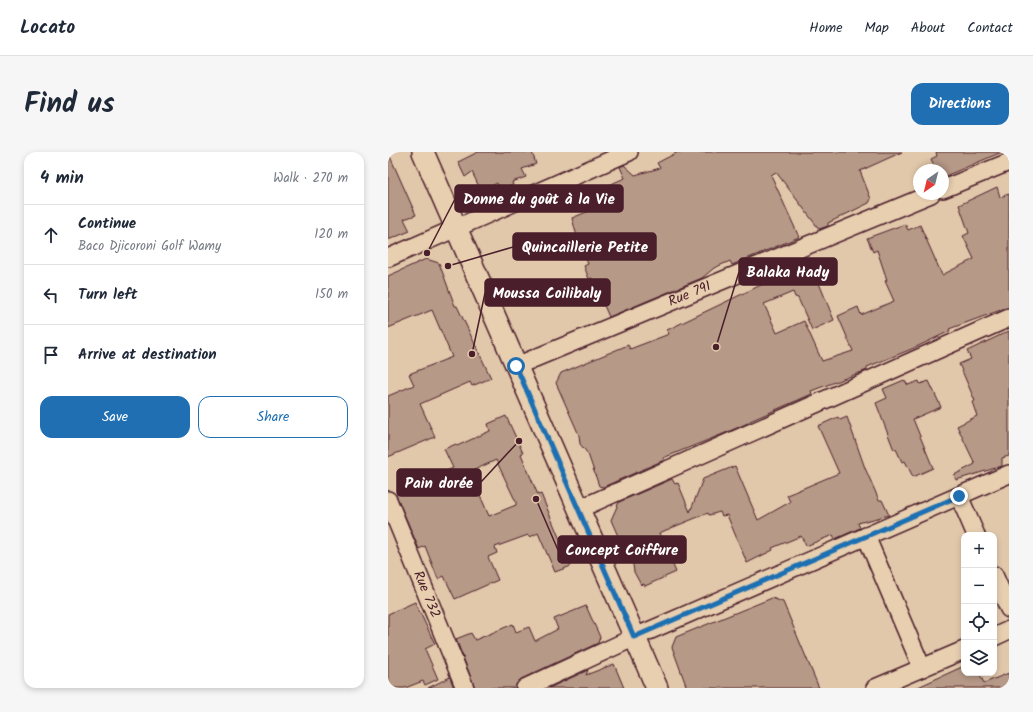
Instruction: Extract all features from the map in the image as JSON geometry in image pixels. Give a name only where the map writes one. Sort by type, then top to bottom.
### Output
[{"type":"street","points":[[423,152],[657,688]]},
{"type":"street","points":[[388,258],[629,152]]},
{"type":"street","points":[[949,187],[1009,162]]},
{"type":"street","name":"Rue 791","points":[[516,366],[917,200]]},
{"type":"street","points":[[579,509],[1009,318]]},
{"type":"street","points":[[526,688],[634,637],[1009,474]]},
{"type":"street","points":[[959,496],[975,532]]},
{"type":"street","name":"Rue 732","points":[[388,500],[465,688]]},
{"type":"street","points":[[866,536],[922,668]]},
{"type":"street","points":[[997,582],[1009,609]]},
{"type":"street","points":[[997,636],[1009,630]]},
{"type":"street","points":[[875,688],[961,651]]},
{"type":"building","points":[[388,152],[416,215],[404,219],[410,231],[388,240]]},
{"type":"building","points":[[478,152],[532,152],[536,164],[522,169],[526,177],[512,182],[513,185],[500,190],[497,183],[481,191],[472,172],[465,177],[458,162]]},
{"type":"building","points":[[678,152],[902,152],[860,171],[871,199],[869,203],[828,223],[828,226],[819,229],[776,172],[771,175],[799,237],[732,265],[730,261],[714,268],[702,278],[609,317],[592,278],[589,279],[584,266],[588,264],[578,240],[572,218],[589,211],[583,196],[625,178],[620,167],[624,165],[635,175],[660,168],[657,163]]},
{"type":"building","points":[[936,152],[1002,152],[949,174],[949,164],[933,164],[931,159],[937,156]]},
{"type":"building","points":[[997,187],[1000,197],[1009,194],[1009,307],[949,329],[950,331],[914,348],[867,367],[867,370],[811,391],[812,394],[750,422],[663,458],[664,460],[603,487],[599,486],[588,454],[580,444],[579,435],[556,383],[561,373],[628,345],[630,349],[669,334],[667,330],[784,274],[781,267],[805,257],[807,262],[810,261],[834,320],[812,330],[798,298],[795,297],[793,292],[764,304],[777,333],[804,321],[822,361],[853,351],[838,316],[858,307],[861,315],[894,301],[885,281],[887,280],[877,250],[873,252],[867,238],[905,224],[908,230],[920,225],[942,275],[974,259],[963,236],[969,233],[959,205]]},
{"type":"building","points":[[426,259],[439,263],[455,306],[457,306],[491,378],[472,386],[470,382],[420,404],[435,437],[388,457],[388,396],[414,385],[409,374],[452,357],[432,310],[388,328],[388,276]]},
{"type":"building","points":[[1009,331],[1009,456],[1002,458],[1002,466],[956,480],[954,475],[975,464],[957,426],[977,416],[972,402],[975,401],[959,364],[971,359],[967,351]]},
{"type":"building","points":[[904,380],[908,385],[919,381],[920,384],[929,381],[941,407],[913,419],[933,468],[913,477],[905,461],[902,462],[896,449],[894,450],[876,403],[887,398],[883,389]]},
{"type":"building","points":[[506,416],[523,453],[521,454],[538,495],[541,494],[571,566],[555,572],[538,533],[530,537],[528,535],[495,547],[497,553],[488,557],[498,580],[455,599],[444,576],[438,579],[425,546],[419,549],[396,495],[416,487],[418,489],[445,479],[442,473],[453,468],[444,449],[456,444],[457,446],[490,431],[488,424]],"holes":[[[496,460],[516,502],[516,505],[489,516],[470,472]]]},
{"type":"building","points":[[838,417],[840,420],[847,417],[865,468],[879,500],[882,500],[889,515],[858,523],[860,528],[835,539],[833,535],[806,546],[801,536],[772,548],[773,550],[747,563],[727,515],[722,516],[720,512],[709,515],[708,513],[659,533],[676,572],[645,586],[644,584],[641,585],[634,572],[632,558],[628,559],[611,520],[619,502],[672,479],[675,484],[678,483],[690,512],[703,479],[735,466],[758,520],[790,502],[787,495],[839,473],[818,426]]},
{"type":"building","points":[[772,598],[783,602],[819,688],[687,688],[672,647],[676,637]]},
{"type":"building","points":[[415,602],[435,644],[425,649],[438,679],[425,685],[423,681],[405,688],[388,688],[388,614]]},
{"type":"building","points":[[586,606],[600,637],[598,643],[521,679],[515,688],[475,688],[456,639],[471,633],[475,640],[513,624],[516,632],[529,627],[535,641],[558,629],[554,619]]},
{"type":"building","points":[[614,664],[624,688],[549,688],[588,670],[586,675]]},
{"type":"building","points":[[961,667],[961,676],[980,676],[984,683],[1009,673],[1009,688],[916,688]]},
{"type":"building","points":[[450,677],[454,688],[428,688]]},
{"type":"place","name":"Donne du goût à la Vie","points":[[427,253]]},
{"type":"place","name":"Quincaillerie Petite","points":[[448,266]]},
{"type":"place","name":"Balaka Hady","points":[[716,347]]},
{"type":"place","name":"Moussa Coilibaly","points":[[472,354]]},
{"type":"place","name":"Pain dorée","points":[[519,441]]},
{"type":"place","name":"Concept Coiffure","points":[[536,499]]},
{"type":"route","points":[[516,366],[634,637],[959,496]]}]
